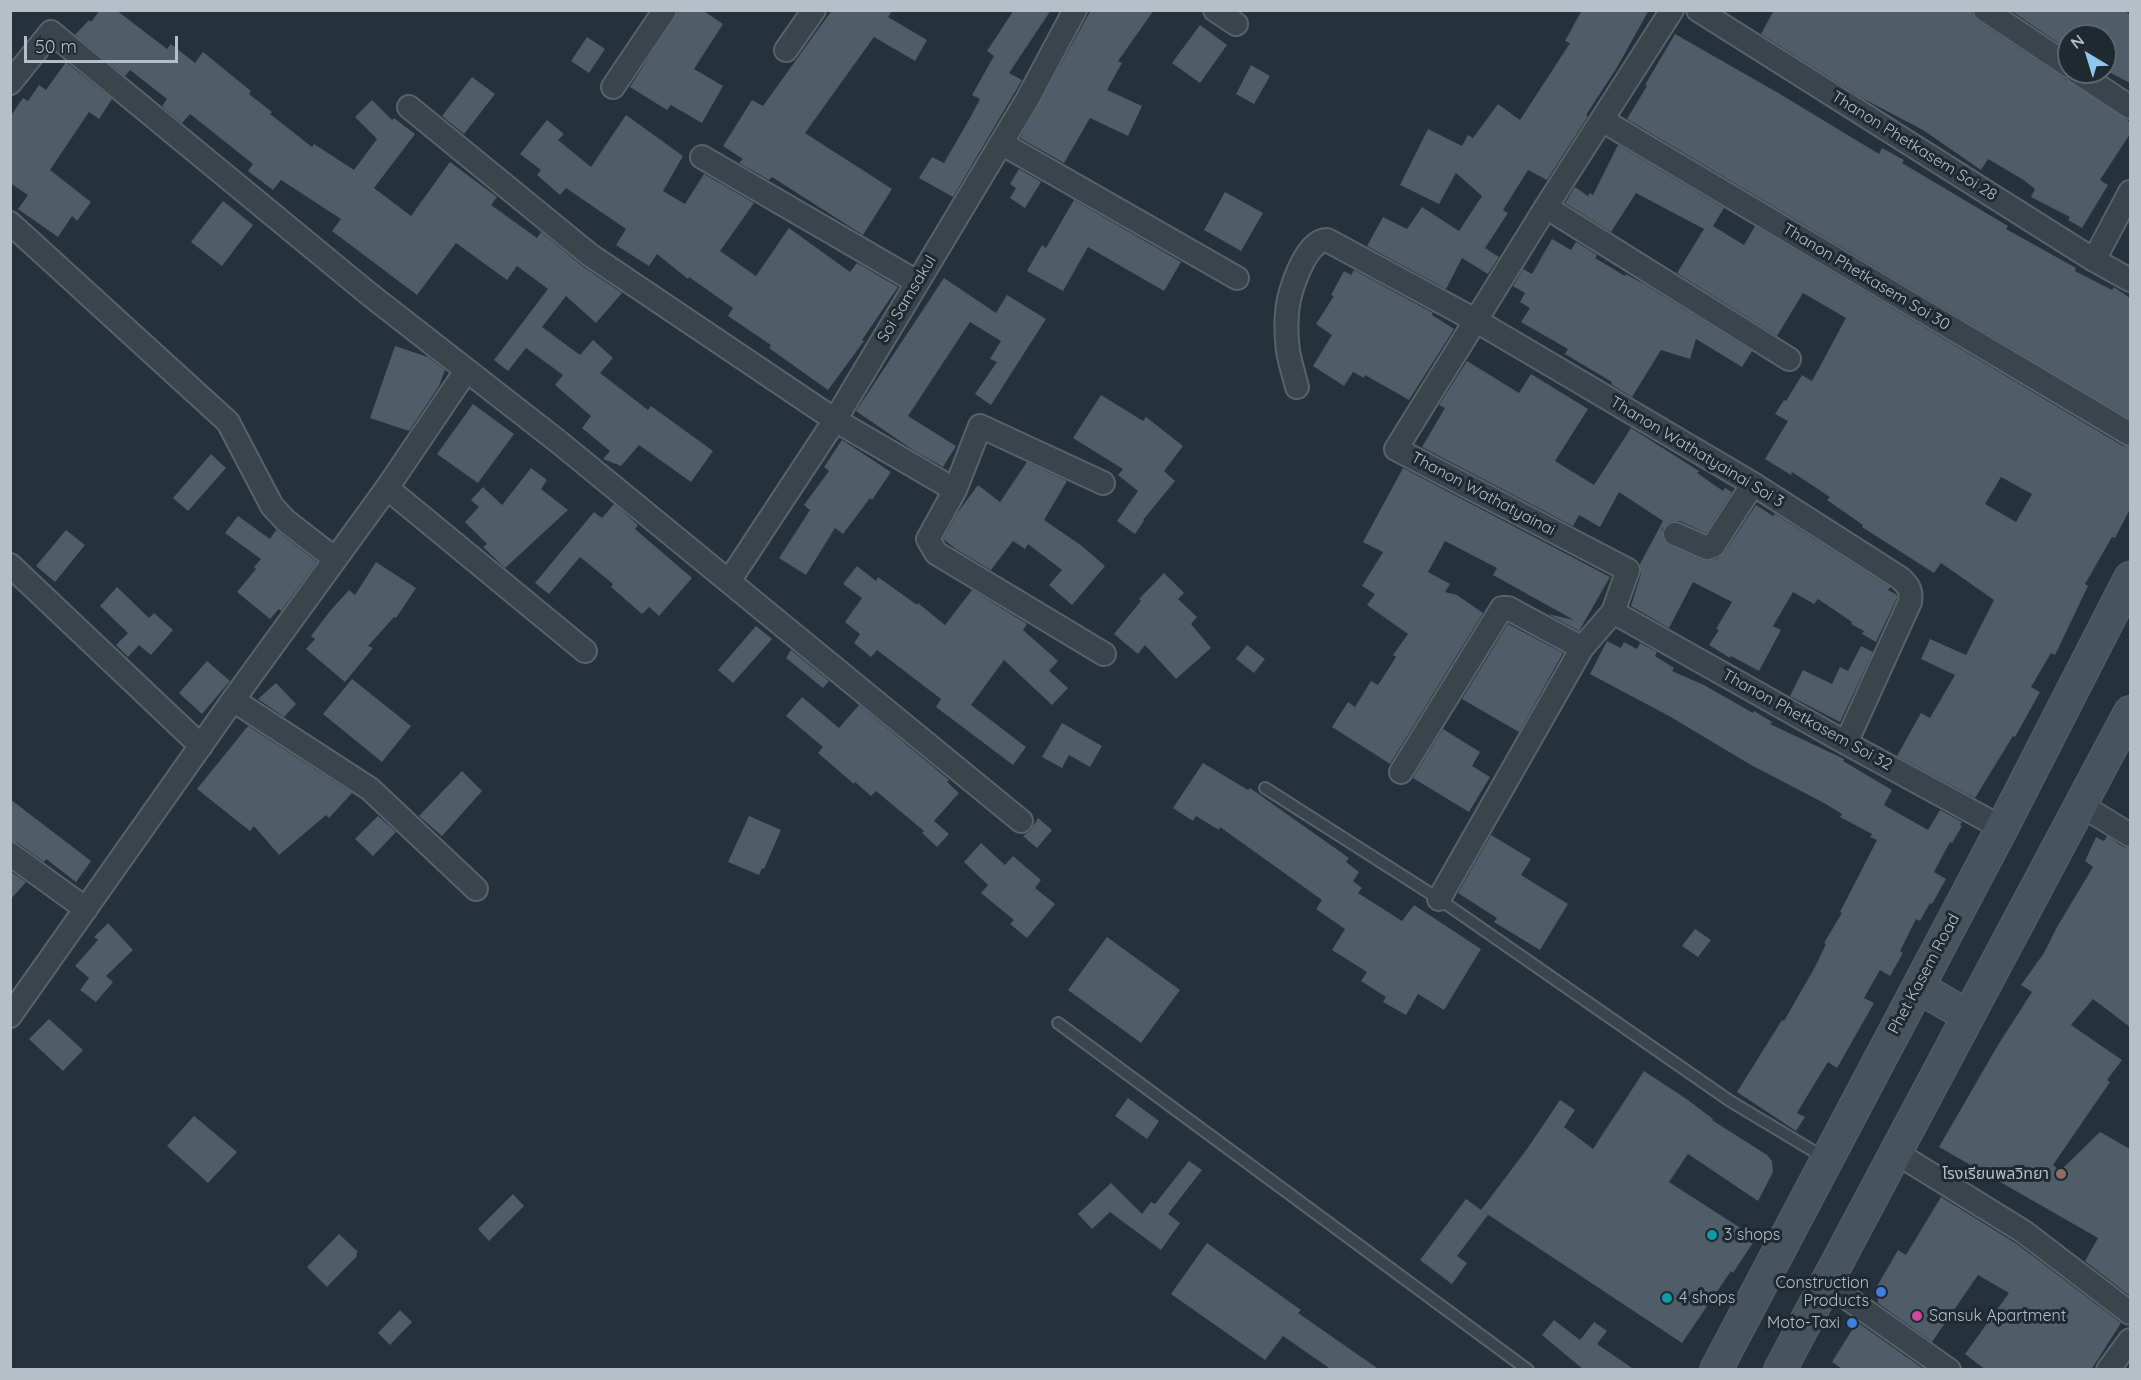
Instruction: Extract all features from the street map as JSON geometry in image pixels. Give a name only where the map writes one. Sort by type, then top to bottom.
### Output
[{"type":"main road","name":"Phet Kasem Road","points":[[1716,1370],[2002,828],[2130,578]]},
{"type":"main road","points":[[1780,1370],[2130,712]]},
{"type":"main road","points":[[1918,987],[1968,1016]]},
{"type":"street","points":[[613,87],[665,10]]},
{"type":"street","points":[[786,50],[814,10]]},
{"type":"street","name":"Soi Samsakul","points":[[729,581],[835,420],[1001,143],[1075,10]]},
{"type":"street","points":[[1215,10],[1236,24]]},
{"type":"street","name":"Thanon Wathatyainai","points":[[1439,899],[1582,648],[1613,612],[1628,570],[1396,448],[1672,10]]},
{"type":"street","name":"Thanon Phetkasem Soi 28","points":[[1698,10],[2094,260],[2130,280]]},
{"type":"street","points":[[1985,10],[2057,58]]},
{"type":"street","points":[[10,83],[51,32],[369,294],[560,443],[1021,820]]},
{"type":"street","points":[[2095,84],[2130,107]]},
{"type":"street","points":[[409,107],[590,255],[835,420],[955,490]]},
{"type":"street","name":"Thanon Phetkasem Soi 30","points":[[1602,120],[2130,434]]},
{"type":"street","points":[[1001,143],[1237,278]]},
{"type":"street","points":[[702,157],[917,282]]},
{"type":"street","points":[[2094,260],[2130,192]]},
{"type":"street","points":[[1546,207],[1789,359]]},
{"type":"street","points":[[10,223],[228,422],[272,506],[286,521],[335,559]]},
{"type":"street","name":"Thanon Wathatyainai Soi 3","points":[[1298,387],[1288,351],[1289,300],[1305,257],[1314,244],[1327,240],[1475,320],[1753,484],[1900,578],[1907,584],[1911,593],[1906,612],[1846,743]]},
{"type":"street","points":[[10,1016],[233,700],[387,488],[466,370]]},
{"type":"street","points":[[1103,483],[980,426],[955,490],[928,539],[936,553],[1104,654]]},
{"type":"street","points":[[1675,534],[1707,548],[1713,546],[1753,484]]},
{"type":"street","points":[[387,488],[585,651]]},
{"type":"street","points":[[10,565],[201,746]]},
{"type":"street","points":[[1401,772],[1502,608],[1508,608],[1582,648]]},
{"type":"street","name":"Thanon Phetkasem Soi 32","points":[[1613,612],[2002,828]]},
{"type":"street","points":[[233,700],[370,789],[476,889]]},
{"type":"street","points":[[2081,806],[2130,835]]},
{"type":"street","points":[[10,854],[86,909]]},
{"type":"street","points":[[1895,1152],[2024,1232],[2130,1313]]},
{"type":"street","points":[[1826,1283],[1949,1370]]},
{"type":"street","points":[[2108,1370],[2130,1342]]},
{"type":"lane","points":[[1265,788],[1439,899],[1730,1101],[1827,1159]]},
{"type":"lane","points":[[1058,1023],[1528,1370]]},
{"type":"building","points":[[100,10],[116,10],[167,49],[171,44],[195,63],[203,52],[251,91],[249,94],[272,112],[270,114],[312,147],[314,144],[354,170],[377,139],[355,117],[372,100],[392,120],[394,118],[415,134],[374,188],[411,216],[450,162],[497,197],[491,205],[537,238],[541,232],[582,266],[622,293],[596,323],[566,296],[542,327],[580,355],[593,340],[613,358],[600,373],[648,410],[651,406],[713,451],[691,482],[639,445],[621,466],[603,459],[610,451],[582,428],[591,416],[555,385],[563,375],[526,348],[508,371],[494,360],[548,289],[517,266],[507,280],[456,243],[417,295],[332,231],[341,219],[281,180],[273,190],[248,171],[253,164],[190,114],[182,123],[162,106],[167,99],[130,70],[125,76],[75,35],[89,20],[91,22]]},
{"type":"building","points":[[679,10],[702,10],[723,24],[694,69],[723,86],[702,123],[671,105],[667,110],[630,87]]},
{"type":"building","points":[[832,10],[893,10],[888,17],[927,40],[915,61],[874,37],[805,133],[892,189],[863,235],[772,177],[769,180],[739,163],[743,159],[723,146],[752,100],[763,106]]},
{"type":"building","points":[[1014,10],[1051,10],[1009,73],[1022,80],[953,197],[919,178],[932,157],[944,163],[970,118],[980,99],[972,95],[994,56],[987,51]]},
{"type":"building","points":[[1091,10],[1154,10],[1118,61],[1122,63],[1107,90],[1142,106],[1128,136],[1090,118],[1064,163],[1020,138]]},
{"type":"building","points":[[1582,10],[1649,10],[1616,69],[1586,115],[1588,116],[1547,180],[1528,170],[1503,210],[1508,213],[1485,248],[1499,257],[1488,274],[1462,258],[1446,289],[1367,246],[1383,217],[1407,229],[1422,207],[1459,231],[1482,196],[1456,173],[1439,204],[1400,185],[1428,129],[1462,146],[1468,135],[1473,138],[1498,104],[1520,120],[1570,43],[1565,41]]},
{"type":"building","points":[[1774,10],[1972,10],[1973,16],[1978,21],[2057,73],[2057,84],[2073,84],[2130,122],[2130,134],[2100,180],[2108,185],[2082,228],[2068,220],[2070,217],[2031,197],[2035,189],[2022,179],[1988,159],[1981,170],[1923,130],[1862,98],[1761,34]]},
{"type":"building","points":[[2010,10],[2124,10],[2130,15],[2130,83],[2117,76],[2117,24],[2057,24],[2057,42]]},
{"type":"building","points":[[1200,25],[1227,45],[1200,83],[1172,63]]},
{"type":"building","points":[[1675,34],[1879,154],[1882,148],[1904,160],[1902,163],[2008,226],[2006,229],[2076,268],[2075,271],[2112,290],[2114,287],[2130,298],[2130,419],[1627,119]]},
{"type":"building","points":[[587,37],[605,49],[589,73],[571,61]]},
{"type":"building","points":[[66,62],[112,99],[99,119],[89,112],[50,170],[91,202],[77,221],[72,216],[58,237],[18,209],[28,195],[10,183],[10,117],[23,98],[28,101],[39,85],[46,90]]},
{"type":"building","points":[[1251,65],[1270,76],[1254,104],[1236,94]]},
{"type":"building","points":[[472,77],[495,94],[464,134],[442,116]]},
{"type":"building","points":[[626,115],[683,156],[663,191],[685,204],[704,174],[754,203],[720,251],[756,276],[789,228],[850,272],[857,263],[898,287],[862,340],[864,341],[828,390],[769,348],[771,345],[728,316],[733,308],[689,277],[688,279],[657,254],[649,266],[616,245],[626,229],[566,188],[560,195],[537,175],[541,170],[520,154],[547,120],[564,134],[558,140],[591,167]]},
{"type":"building","points":[[1618,145],[1724,208],[1713,226],[1744,245],[1755,226],[2123,446],[2130,447],[2130,509],[2115,538],[2112,537],[2085,584],[2088,586],[2055,655],[2051,653],[2031,687],[2040,692],[2015,737],[2013,736],[1975,798],[1897,756],[1921,713],[1930,718],[1955,675],[1921,659],[1930,639],[1966,655],[1994,600],[1941,563],[1934,573],[1862,527],[1863,525],[1827,500],[1830,497],[1792,472],[1791,475],[1765,459],[1788,421],[1775,414],[1802,375],[1812,381],[1846,318],[1803,293],[1777,336],[1677,273],[1704,229],[1636,193],[1611,232],[1565,203],[1575,187],[1588,196],[1590,193],[1593,195]],"holes":[[[2001,477],[2032,494],[2016,522],[1985,504]]]},
{"type":"building","points":[[1019,169],[1041,182],[1025,208],[1010,198],[1016,188],[1010,184]]},
{"type":"building","points":[[1225,192],[1263,213],[1241,251],[1204,230]]},
{"type":"building","points":[[1074,200],[1181,262],[1164,291],[1088,247],[1063,291],[1027,271],[1042,245],[1046,248]]},
{"type":"building","points":[[223,201],[253,225],[222,266],[191,242]]},
{"type":"building","points":[[1552,239],[1571,250],[1576,242],[1597,255],[1595,258],[1625,276],[1625,274],[1644,284],[1752,351],[1742,367],[1696,339],[1690,359],[1661,350],[1632,397],[1611,384],[1612,382],[1565,354],[1568,349],[1521,322],[1530,308],[1520,302],[1525,293],[1513,286],[1523,269],[1532,274]]},
{"type":"building","points":[[1354,270],[1433,313],[1432,315],[1454,329],[1409,400],[1365,375],[1364,378],[1353,372],[1344,386],[1313,366],[1332,335],[1316,324],[1334,296],[1331,295],[1344,271],[1351,275]]},
{"type":"building","points":[[944,278],[996,313],[1007,295],[1046,319],[991,405],[975,394],[997,362],[990,359],[1001,341],[970,322],[908,416],[956,446],[943,467],[913,450],[856,411]]},
{"type":"building","points":[[395,346],[428,357],[445,370],[439,386],[409,431],[370,418]]},
{"type":"building","points":[[1467,361],[1519,393],[1531,374],[1588,409],[1555,461],[1594,485],[1631,428],[1699,471],[1697,473],[1723,491],[1725,488],[1732,492],[1706,533],[1680,521],[1667,524],[1662,529],[1662,536],[1670,546],[1702,560],[1717,559],[1724,553],[1756,505],[1773,516],[1775,514],[1890,587],[1888,590],[1897,595],[1897,598],[1876,642],[1862,634],[1864,631],[1818,599],[1814,604],[1793,592],[1773,626],[1781,630],[1759,671],[1731,656],[1730,658],[1709,645],[1732,602],[1693,582],[1669,628],[1631,606],[1641,574],[1640,564],[1663,521],[1619,492],[1600,527],[1579,515],[1573,526],[1422,447],[1445,408],[1439,405]]},
{"type":"building","points":[[1101,395],[1143,421],[1146,417],[1183,446],[1164,471],[1175,481],[1143,520],[1135,534],[1117,521],[1138,491],[1118,475],[1123,469],[1073,438]]},
{"type":"building","points":[[473,404],[514,434],[478,483],[437,454]]},
{"type":"building","points":[[842,440],[891,472],[872,500],[870,498],[843,534],[835,528],[806,575],[779,558],[810,510],[804,505],[829,471],[824,467]]},
{"type":"building","points":[[211,454],[226,468],[188,511],[173,498]]},
{"type":"building","points":[[1027,462],[1067,481],[1044,520],[1082,546],[1105,566],[1072,605],[1049,585],[1062,570],[1028,544],[1025,549],[1013,541],[991,570],[943,539],[958,512],[978,485],[1000,502]]},
{"type":"building","points":[[531,468],[547,480],[541,489],[568,510],[505,568],[483,547],[487,544],[465,522],[479,507],[471,500],[483,487],[502,505]]},
{"type":"building","points":[[1403,468],[1610,577],[1579,631],[1548,614],[1574,620],[1493,575],[1497,568],[1445,541],[1428,572],[1450,584],[1445,592],[1457,595],[1483,613],[1390,764],[1332,727],[1348,702],[1355,707],[1371,681],[1378,685],[1396,657],[1393,655],[1408,634],[1367,605],[1375,594],[1362,586],[1383,552],[1363,542]]},
{"type":"building","points":[[614,504],[638,525],[635,529],[692,578],[659,616],[649,607],[642,614],[611,587],[613,584],[580,557],[549,594],[535,583],[594,512],[602,518]]},
{"type":"building","points":[[238,516],[270,539],[276,530],[317,562],[281,611],[279,609],[270,619],[237,592],[256,569],[254,567],[261,559],[225,533]]},
{"type":"building","points":[[66,530],[85,545],[55,582],[36,566]]},
{"type":"building","points":[[376,562],[416,588],[396,618],[394,617],[368,646],[373,648],[345,682],[306,649],[315,639],[311,636],[330,611],[349,590],[355,595]]},
{"type":"building","points":[[857,566],[876,581],[878,577],[917,605],[918,603],[945,625],[972,590],[1027,624],[1023,630],[1058,661],[1049,671],[1068,688],[1052,705],[1004,660],[971,705],[1026,747],[1013,765],[936,707],[941,699],[877,650],[871,657],[854,643],[860,634],[845,622],[862,598],[843,584]]},
{"type":"building","points":[[1164,573],[1184,593],[1178,599],[1197,617],[1191,624],[1211,648],[1176,679],[1145,645],[1138,654],[1114,634],[1141,601],[1139,599]]},
{"type":"building","points":[[117,587],[149,618],[154,613],[173,630],[151,655],[139,645],[128,657],[116,645],[128,633],[100,606]]},
{"type":"building","points":[[1508,624],[1563,653],[1519,732],[1462,699]]},
{"type":"building","points":[[756,626],[772,639],[733,683],[718,670]]},
{"type":"building","points":[[1607,641],[1621,648],[1624,642],[1637,649],[1640,643],[1657,652],[1655,656],[1674,668],[1672,671],[1704,685],[1753,713],[1754,711],[1772,722],[1770,724],[1844,759],[1843,761],[1892,790],[1884,805],[1928,830],[1940,810],[1962,822],[1960,825],[1962,826],[1952,843],[1950,842],[1934,872],[1946,879],[1920,921],[1916,919],[1900,951],[1903,953],[1890,976],[1880,970],[1864,998],[1874,1003],[1837,1068],[1828,1062],[1812,1088],[1797,1113],[1805,1117],[1796,1131],[1737,1092],[1782,1020],[1784,1021],[1815,967],[1826,944],[1824,943],[1842,913],[1840,912],[1877,840],[1870,837],[1872,834],[1840,817],[1842,814],[1824,803],[1751,765],[1669,716],[1590,674]]},
{"type":"building","points":[[1247,645],[1265,659],[1254,673],[1236,659]]},
{"type":"building","points":[[1861,646],[1873,652],[1840,722],[1790,696],[1803,670],[1832,684],[1840,667],[1848,671]]},
{"type":"building","points":[[791,650],[829,681],[823,688],[786,658]]},
{"type":"building","points":[[207,661],[230,681],[202,714],[179,693]]},
{"type":"building","points":[[352,679],[411,726],[382,762],[323,714]]},
{"type":"building","points":[[276,683],[296,704],[284,717],[258,699]]},
{"type":"building","points":[[802,697],[839,728],[859,705],[949,780],[947,782],[959,793],[934,821],[949,834],[937,847],[922,833],[924,831],[876,791],[871,796],[818,753],[823,747],[786,716]]},
{"type":"building","points":[[1062,723],[1102,746],[1090,767],[1069,755],[1062,768],[1042,757]]},
{"type":"building","points":[[248,726],[352,793],[329,818],[326,815],[279,855],[254,826],[250,831],[197,789]]},
{"type":"building","points":[[1443,729],[1480,752],[1472,766],[1490,777],[1469,812],[1413,778]]},
{"type":"building","points":[[1203,763],[1248,790],[1250,788],[1349,858],[1346,862],[1359,872],[1353,881],[1362,888],[1358,893],[1402,921],[1414,905],[1481,949],[1444,1010],[1418,994],[1406,1015],[1383,1002],[1386,997],[1361,981],[1367,972],[1332,950],[1345,929],[1316,909],[1322,900],[1220,827],[1219,830],[1196,816],[1193,821],[1173,808]]},
{"type":"building","points":[[462,771],[482,791],[442,836],[419,816]]},
{"type":"building","points":[[10,799],[91,861],[76,882],[46,859],[44,862],[18,843],[10,841]]},
{"type":"building","points":[[378,816],[396,832],[373,856],[355,839]]},
{"type":"building","points":[[749,816],[781,830],[764,869],[762,868],[759,875],[728,862]]},
{"type":"building","points":[[1038,818],[1052,830],[1037,848],[1023,836],[1031,830]]},
{"type":"building","points":[[1491,835],[1531,859],[1521,875],[1568,904],[1540,950],[1494,922],[1497,918],[1458,893]]},
{"type":"building","points":[[2107,836],[2123,847],[2130,848],[2130,1027],[2093,999],[2071,1025],[2122,1060],[2107,1080],[2110,1082],[2053,1165],[2060,1171],[2100,1132],[2130,1149],[2130,1296],[2085,1261],[2098,1238],[1939,1147],[1998,1045],[2032,992],[2021,985],[2044,953],[2093,867],[2085,861],[2096,837],[2104,841]]},
{"type":"building","points":[[981,843],[1005,865],[1013,856],[1041,880],[1035,888],[1055,904],[1027,938],[1010,924],[1014,920],[981,893],[988,885],[964,862]]},
{"type":"building","points":[[10,871],[26,882],[10,900]]},
{"type":"building","points":[[108,923],[133,950],[106,976],[113,982],[96,1002],[80,990],[89,978],[75,966],[98,940],[94,937]]},
{"type":"building","points":[[1695,929],[1711,940],[1698,957],[1682,946]]},
{"type":"building","points":[[1107,937],[1180,990],[1141,1043],[1068,990]]},
{"type":"building","points":[[49,1019],[83,1050],[63,1071],[29,1039]]},
{"type":"building","points":[[1644,1071],[1688,1100],[1712,1120],[1767,1155],[1772,1161],[1773,1172],[1758,1201],[1688,1154],[1669,1182],[1756,1238],[1682,1343],[1481,1210],[1560,1100],[1575,1110],[1564,1127],[1593,1149]]},
{"type":"building","points":[[1128,1098],[1159,1121],[1147,1139],[1115,1116]]},
{"type":"building","points":[[194,1116],[237,1152],[208,1183],[167,1146]]},
{"type":"building","points":[[1189,1161],[1202,1170],[1168,1214],[1180,1223],[1161,1250],[1110,1212],[1092,1229],[1078,1214],[1111,1183],[1142,1214],[1151,1202],[1155,1204]]},
{"type":"building","points":[[513,1194],[524,1206],[489,1241],[478,1229]]},
{"type":"building","points":[[1941,1197],[2017,1244],[2121,1323],[2091,1370],[1986,1370],[1965,1354],[2009,1293],[1978,1275],[1932,1342],[1878,1303],[1876,1288],[1898,1250],[1906,1255]]},
{"type":"building","points":[[1466,1199],[1488,1215],[1457,1256],[1467,1263],[1452,1284],[1420,1260]]},
{"type":"building","points":[[339,1234],[358,1252],[357,1256],[327,1287],[307,1267]]},
{"type":"building","points":[[1207,1243],[1301,1310],[1298,1313],[1380,1370],[1332,1370],[1283,1336],[1265,1360],[1171,1294]]},
{"type":"building","points":[[400,1310],[412,1322],[390,1345],[378,1333]]},
{"type":"building","points":[[1554,1320],[1580,1340],[1594,1322],[1607,1331],[1597,1344],[1635,1370],[1584,1370],[1542,1335]]},
{"type":"building","points":[[1857,1322],[1925,1370],[1844,1370],[1832,1362]]},
{"type":"place","name":"โรงเรียนพลวิทยา","points":[[2061,1174]]},
{"type":"place","name":"3 shops","points":[[1712,1235]]},
{"type":"place","name":"Construction Products","points":[[1881,1292]]},
{"type":"place","name":"4 shops","points":[[1667,1298]]},
{"type":"place","name":"Sansuk Apartment","points":[[1917,1316]]},
{"type":"place","name":"Moto-Taxi","points":[[1852,1323]]}]
